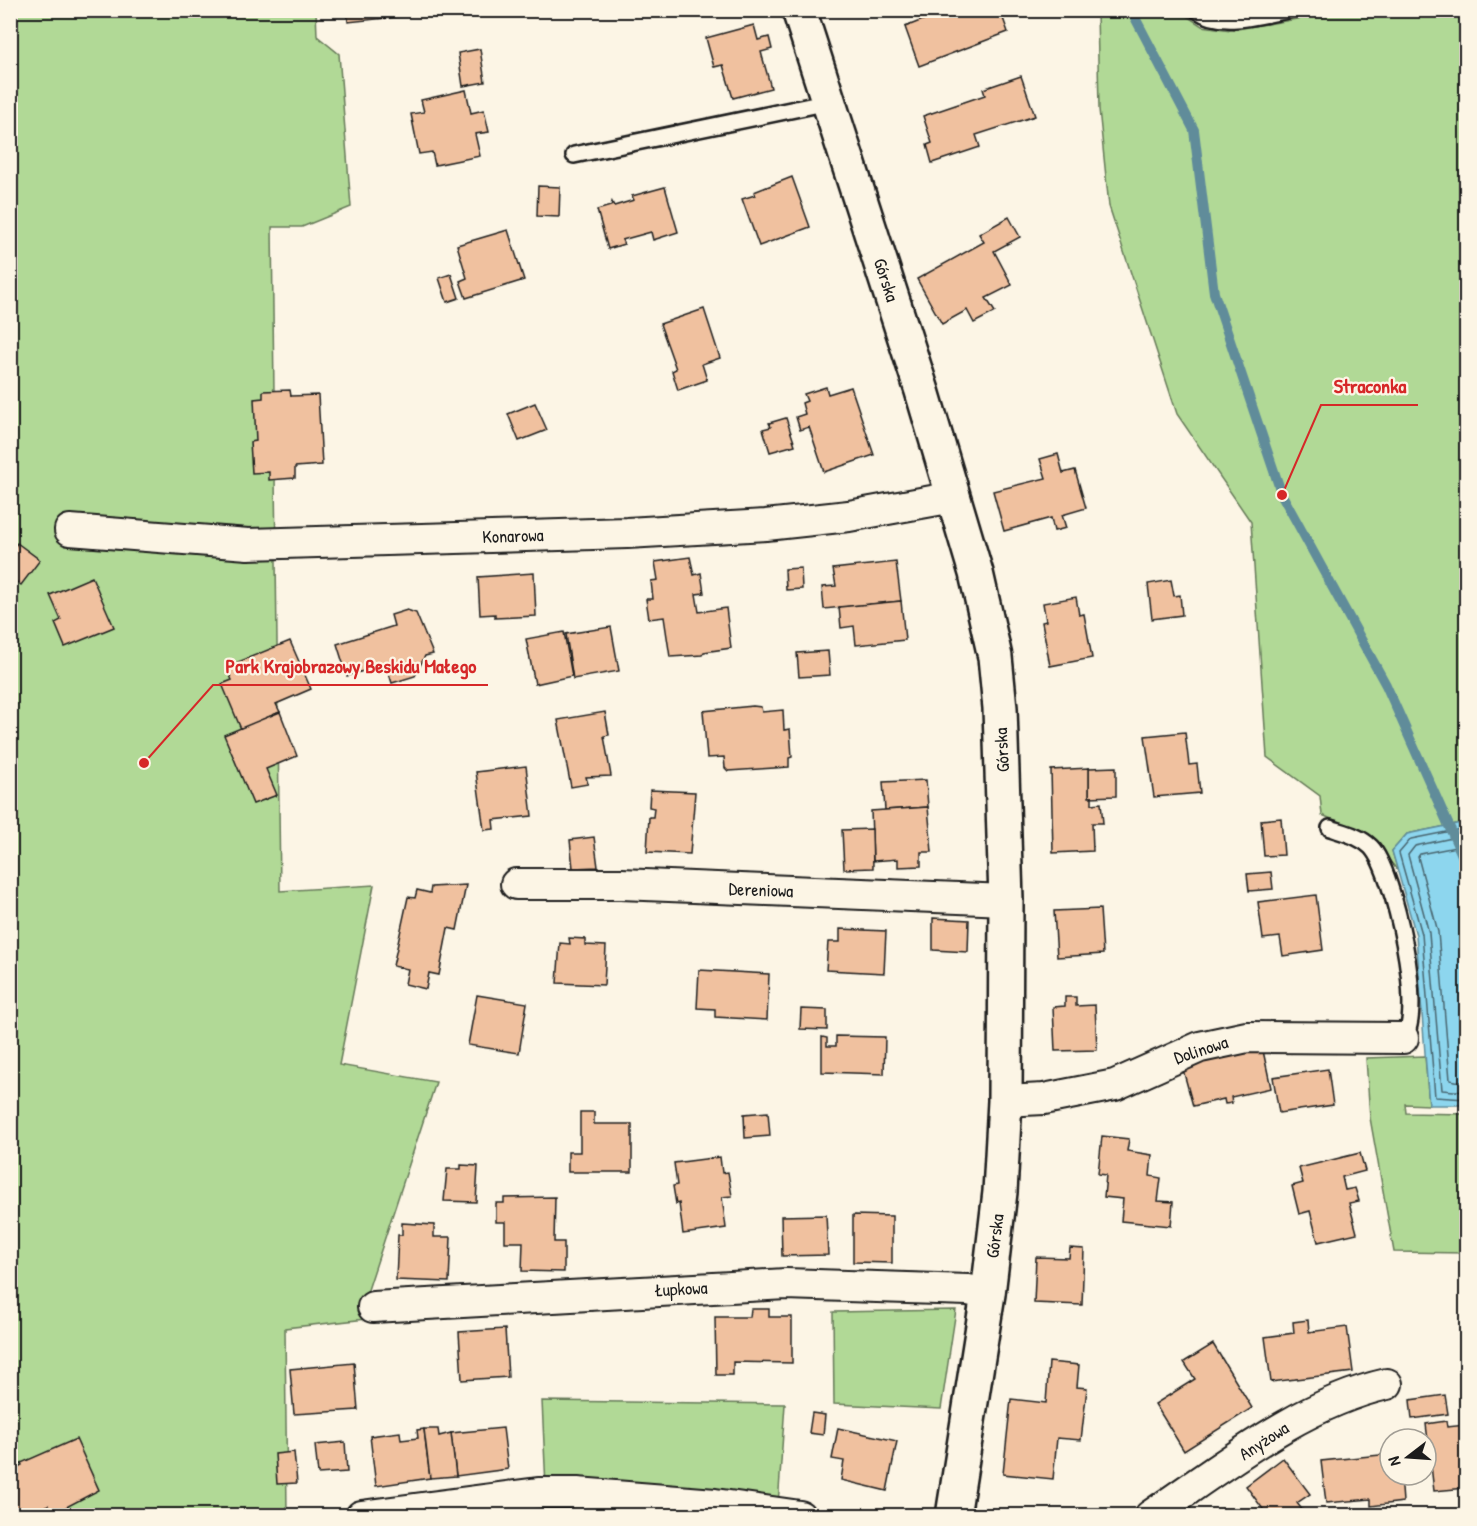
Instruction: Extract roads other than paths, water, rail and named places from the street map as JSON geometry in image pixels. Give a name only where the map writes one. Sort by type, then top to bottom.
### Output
[{"type":"street","name":"Górska","points":[[799,10],[954,497],[976,573],[995,657],[1004,780],[1005,1101],[1000,1192],[988,1294],[953,1515]]},
{"type":"street","name":"Konarowa","points":[[70,530],[248,544],[627,533],[766,525],[849,516],[954,497]]},
{"type":"street","name":"Dereniowa","points":[[516,884],[621,884],[1006,900]]},
{"type":"street","name":"Dolinowa","points":[[1005,1101],[1044,1099],[1115,1085],[1200,1047],[1247,1037],[1403,1038]]},
{"type":"street","name":"Łupkowa","points":[[373,1307],[786,1284],[968,1290],[988,1294]]},
{"type":"street","name":"Anyżowa","points":[[1150,1515],[1290,1423],[1349,1395],[1387,1384]]},
{"type":"street","points":[[361,1515],[538,1493],[577,1493],[715,1504],[800,1515]]},
{"type":"lane","points":[[1197,10],[1205,16],[1233,20],[1288,10]]},
{"type":"lane","points":[[574,156],[829,102]]},
{"type":"lane","points":[[1330,828],[1358,837],[1372,848],[1382,863],[1393,891],[1403,933],[1410,990],[1411,1017],[1408,1034],[1403,1038]]},
{"type":"water","points":[[1466,822],[1466,1105],[1429,1105],[1416,935],[1392,851],[1407,834]]},
{"type":"waterway","points":[[1131,10],[1194,130],[1214,293],[1282,495],[1386,685],[1466,864]]},
{"type":"place","name":"Straconka","points":[[1282,495]]},
{"type":"place","name":"Park Krajobrazowy Beskidu Małego","points":[[144,763]]}]
